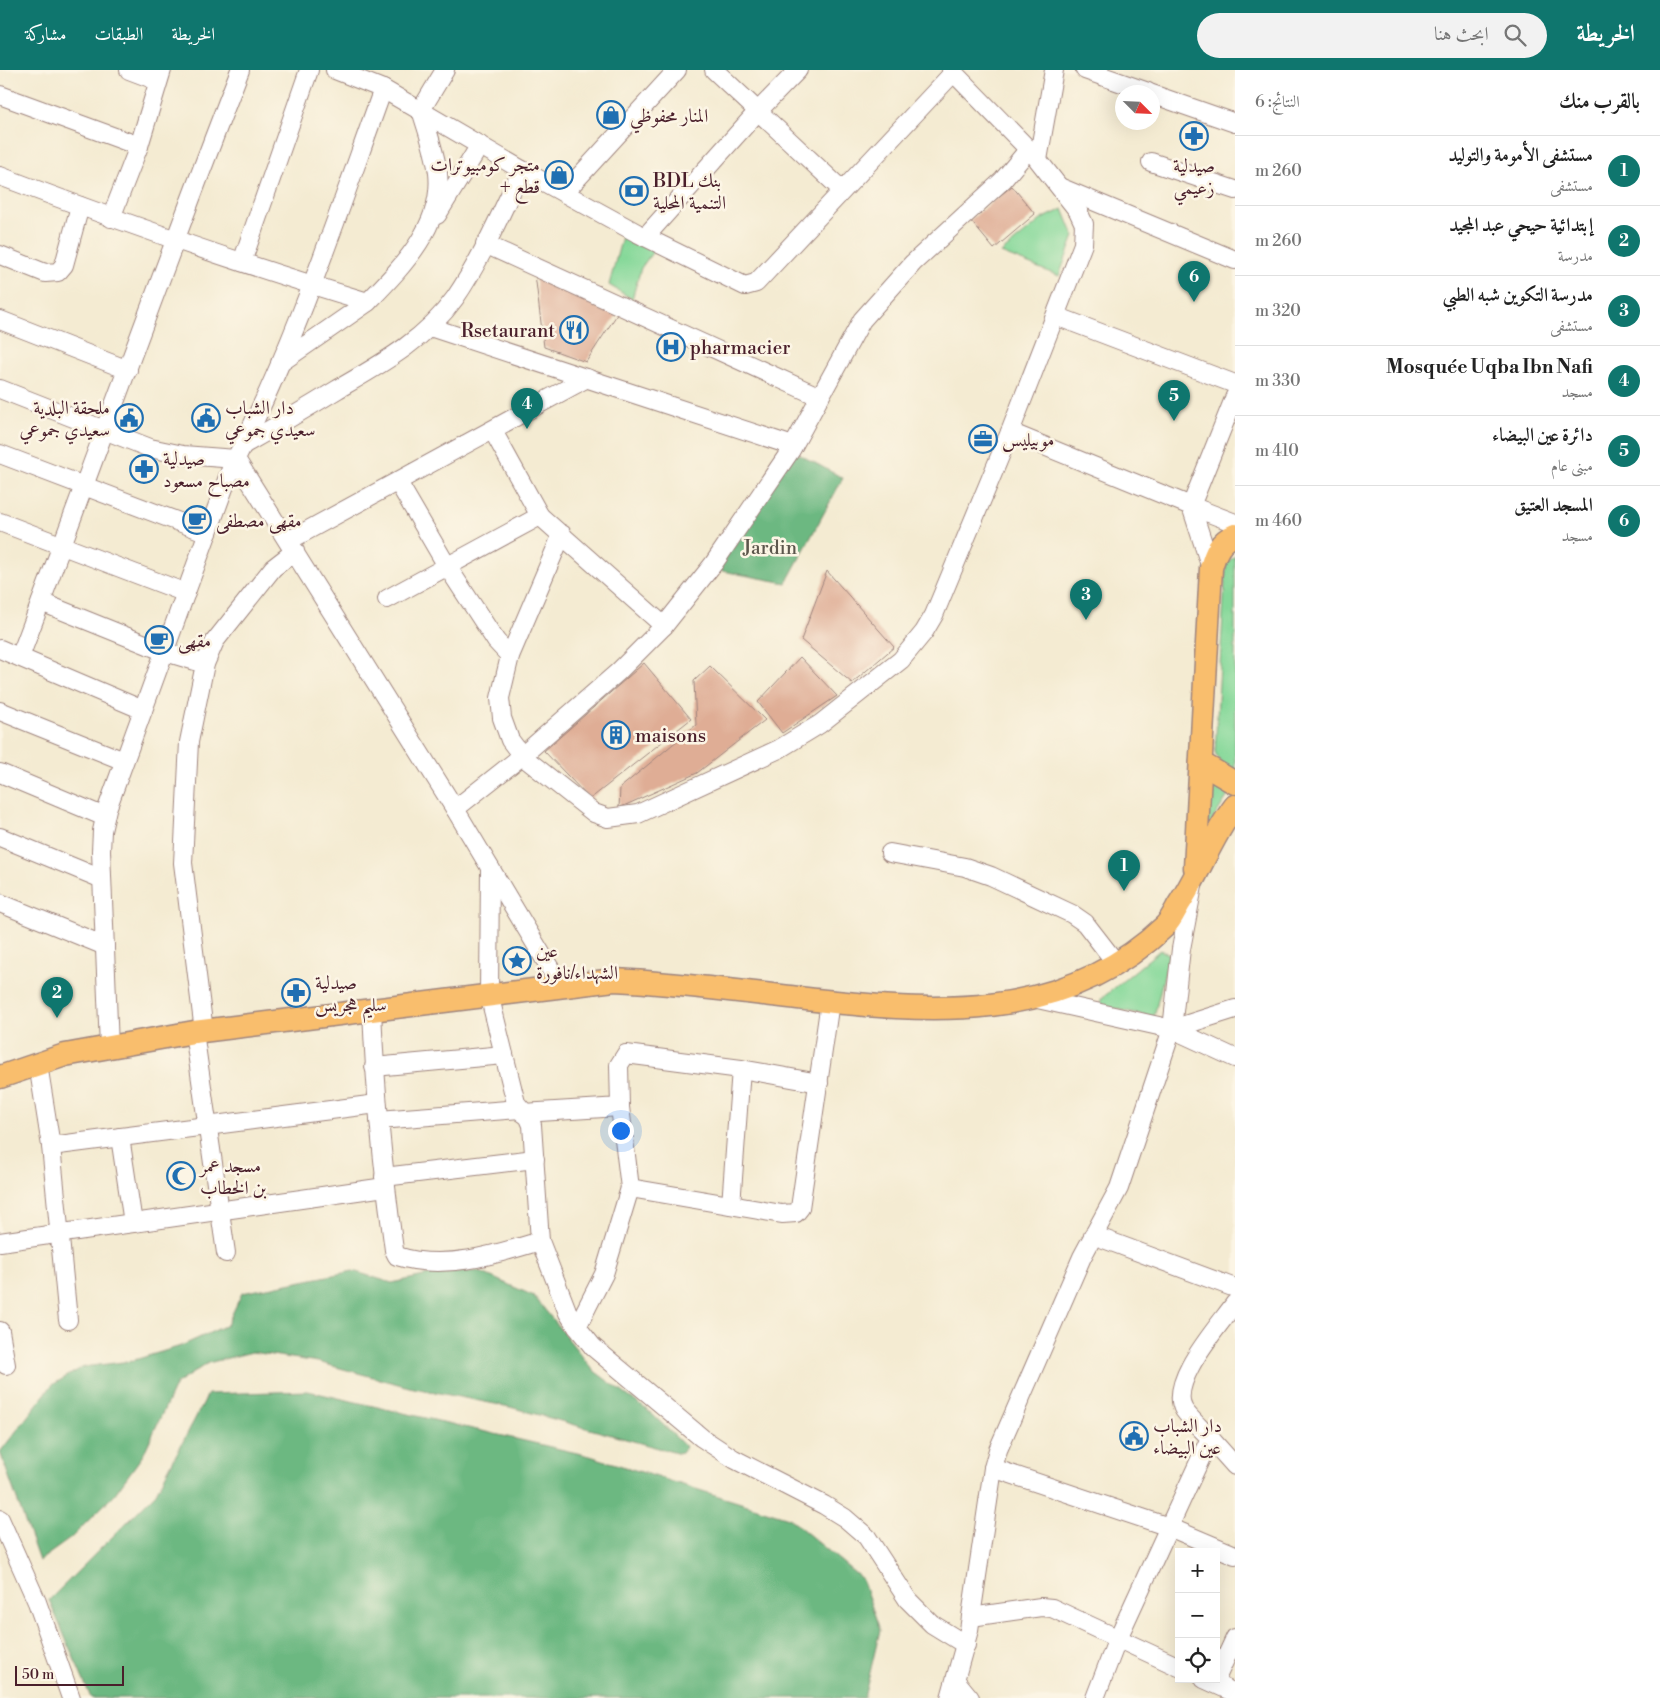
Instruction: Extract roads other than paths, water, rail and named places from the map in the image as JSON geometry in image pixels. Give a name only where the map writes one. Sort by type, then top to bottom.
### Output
[{"type":"main road","points":[[1194,881],[1211,568],[1216,552],[1223,543],[1235,534]]},
{"type":"main road","points":[[1201,763],[1235,783]]},
{"type":"main road","points":[[0,1077],[65,1055],[199,1031],[560,985],[614,980],[659,982],[880,1008],[937,1010],[982,1008],[1032,998],[1088,979],[1137,950],[1167,924],[1194,881],[1218,832],[1235,806]]},
{"type":"street","points":[[111,218],[138,146],[160,75],[129,70]]},
{"type":"street","points":[[20,657],[106,431],[175,238],[240,70]]},
{"type":"street","points":[[242,262],[309,70]]},
{"type":"street","points":[[335,70],[383,89],[522,170],[645,237],[739,285],[748,286],[756,283],[952,72],[1033,155],[1078,211],[1084,224],[1083,244],[1010,432],[934,615],[924,632],[901,660],[820,724],[779,749],[638,814],[621,818],[608,818],[594,813],[522,756],[510,740],[502,718],[500,698],[510,656],[562,534]]},
{"type":"street","points":[[431,224],[437,196],[438,174],[421,110],[445,70]]},
{"type":"street","points":[[564,193],[677,70]]},
{"type":"street","points":[[714,70],[759,110],[842,190]]},
{"type":"street","points":[[645,237],[759,110],[798,70]]},
{"type":"street","points":[[455,809],[522,756],[618,672],[664,626],[714,563],[793,446],[862,320],[883,294],[913,263],[1033,155],[1054,70]]},
{"type":"street","points":[[1085,70],[1128,85]]},
{"type":"street","points":[[109,1047],[102,879],[102,831],[105,817],[208,533],[240,452],[280,363],[311,286],[383,89]]},
{"type":"street","points":[[0,95],[138,146]]},
{"type":"street","points":[[1160,97],[1235,123]]},
{"type":"street","points":[[280,363],[368,302],[395,274],[431,224],[480,145]]},
{"type":"street","points":[[1150,162],[1235,190]]},
{"type":"street","points":[[0,389],[164,452],[240,452],[385,361],[413,342],[430,327],[455,298],[522,170]]},
{"type":"street","points":[[0,176],[111,218],[175,238],[311,286],[368,302]]},
{"type":"street","points":[[1059,187],[1235,260]]},
{"type":"street","points":[[0,255],[45,273],[58,272],[64,265],[80,206]]},
{"type":"street","points":[[484,244],[820,397]]},
{"type":"street","points":[[1056,316],[1235,384]]},
{"type":"street","points":[[0,320],[128,370]]},
{"type":"street","points":[[430,327],[793,446]]},
{"type":"street","points":[[226,1253],[207,1125],[183,863],[188,742],[205,664],[220,632],[291,546],[398,482],[587,378]]},
{"type":"street","points":[[1211,568],[1190,506],[1235,396]]},
{"type":"street","points":[[493,431],[540,516],[664,626]]},
{"type":"street","points":[[1010,432],[1235,524]]},
{"type":"street","points":[[240,452],[291,546],[455,809],[560,985]]},
{"type":"street","points":[[0,454],[208,533]]},
{"type":"street","points":[[398,482],[447,566],[496,641],[510,656]]},
{"type":"street","points":[[387,599],[540,516]]},
{"type":"street","points":[[0,522],[186,593]]},
{"type":"street","points":[[40,602],[165,652],[205,664]]},
{"type":"street","points":[[0,649],[143,710]]},
{"type":"street","points":[[0,711],[124,761]]},
{"type":"street","points":[[0,773],[105,817]]},
{"type":"street","points":[[0,837],[102,879]]},
{"type":"street","points":[[890,853],[966,867],[991,876],[1072,914],[1085,923],[1116,963]]},
{"type":"street","points":[[490,868],[489,994],[504,1055],[522,1111],[529,1118],[532,1125],[540,1241],[568,1313],[593,1347],[702,1438],[734,1459],[824,1505],[845,1518],[867,1537],[908,1600],[932,1624],[966,1645]]},
{"type":"street","points":[[950,1698],[966,1645],[992,1468],[1009,1424],[1093,1235],[1119,1188],[1172,1029],[1181,949],[1194,881]]},
{"type":"street","points":[[0,903],[105,946]]},
{"type":"street","points":[[1032,998],[1172,1029],[1235,1058]]},
{"type":"street","points":[[630,1188],[782,1214],[796,1213],[800,1208],[830,1002]]},
{"type":"street","points":[[1172,1029],[1235,1008]]},
{"type":"street","points":[[372,1009],[374,1067],[385,1182],[394,1250],[397,1256],[414,1262],[440,1263],[501,1253],[540,1241]]},
{"type":"street","points":[[577,1327],[604,1274],[630,1188],[620,1107],[619,1066],[626,1054],[741,1068],[818,1083]]},
{"type":"street","points":[[374,1067],[504,1055]]},
{"type":"street","points":[[38,1064],[51,1146],[68,1320]]},
{"type":"street","points":[[731,1205],[741,1068]]},
{"type":"street","points":[[51,1146],[207,1125],[378,1112],[522,1111],[620,1107]]},
{"type":"street","points":[[120,1137],[133,1223]]},
{"type":"street","points":[[0,1242],[60,1232],[220,1212],[385,1182],[535,1159]]},
{"type":"street","points":[[1093,1235],[1235,1288]]},
{"type":"street","points":[[1235,1303],[1229,1324],[1196,1356],[1186,1376],[1180,1399],[1184,1410],[1235,1466]]},
{"type":"street","points":[[0,1331],[6,1365]]},
{"type":"street","points":[[1095,1698],[1118,1638],[1210,1438]]},
{"type":"street","points":[[992,1468],[1169,1527],[1235,1555]]},
{"type":"street","points":[[0,1519],[37,1602],[71,1698]]},
{"type":"street","points":[[971,1617],[1041,1607],[1052,1608],[1175,1665]]},
{"type":"street","points":[[1235,1638],[1212,1684],[1235,1693]]},
{"type":"street","points":[[956,1681],[970,1698]]},
{"type":"place","name":"المنار محفوظي","points":[[611,115]]},
{"type":"place","name":"صيدلية زعيمي","points":[[1194,136]]},
{"type":"place","name":"متجر كومبيوترات + قطع","points":[[559,175]]},
{"type":"place","name":"BDL بنك التنمية المحلية","points":[[634,191]]},
{"type":"place","name":"المسجد العتيق","points":[[1194,302]]},
{"type":"place","name":"Rsetaurant","points":[[574,330]]},
{"type":"place","name":"pharmacier","points":[[671,347]]},
{"type":"place","name":"ملحقة البلدية سعيدي جموعي","points":[[129,418]]},
{"type":"place","name":"دار الشباب سعيدي جموعي","points":[[206,418]]},
{"type":"place","name":"دائرة عين البيضاء","points":[[1174,421]]},
{"type":"place","name":"Mosquée Uqba Ibn Nafi","points":[[527,429]]},
{"type":"place","name":"موبيليس","points":[[983,439]]},
{"type":"place","name":"صيدلية مصباح مسعود","points":[[144,469]]},
{"type":"place","name":"مقهى مصطفى","points":[[197,520]]},
{"type":"place","name":"مدرسة التكوين شبه الطبي","points":[[1086,620]]},
{"type":"place","name":"مقهى","points":[[159,640]]},
{"type":"place","name":"maisons","points":[[616,735]]},
{"type":"place","name":"مستشفى الأمومة والتوليد","points":[[1124,891]]},
{"type":"place","name":"عين الشهداء/نافورة","points":[[517,961]]},
{"type":"place","name":"صيدلية سليم هجريس","points":[[296,993]]},
{"type":"place","name":"إبتدائية حيحي عبد المجيد","points":[[57,1018]]},
{"type":"place","name":"مسجد عمر بن الخطاب","points":[[181,1176]]},
{"type":"place","name":"دار الشباب عين البيضاء","points":[[1134,1436]]},
{"type":"park label","name":"Jardin","points":[[770,547]]}]
